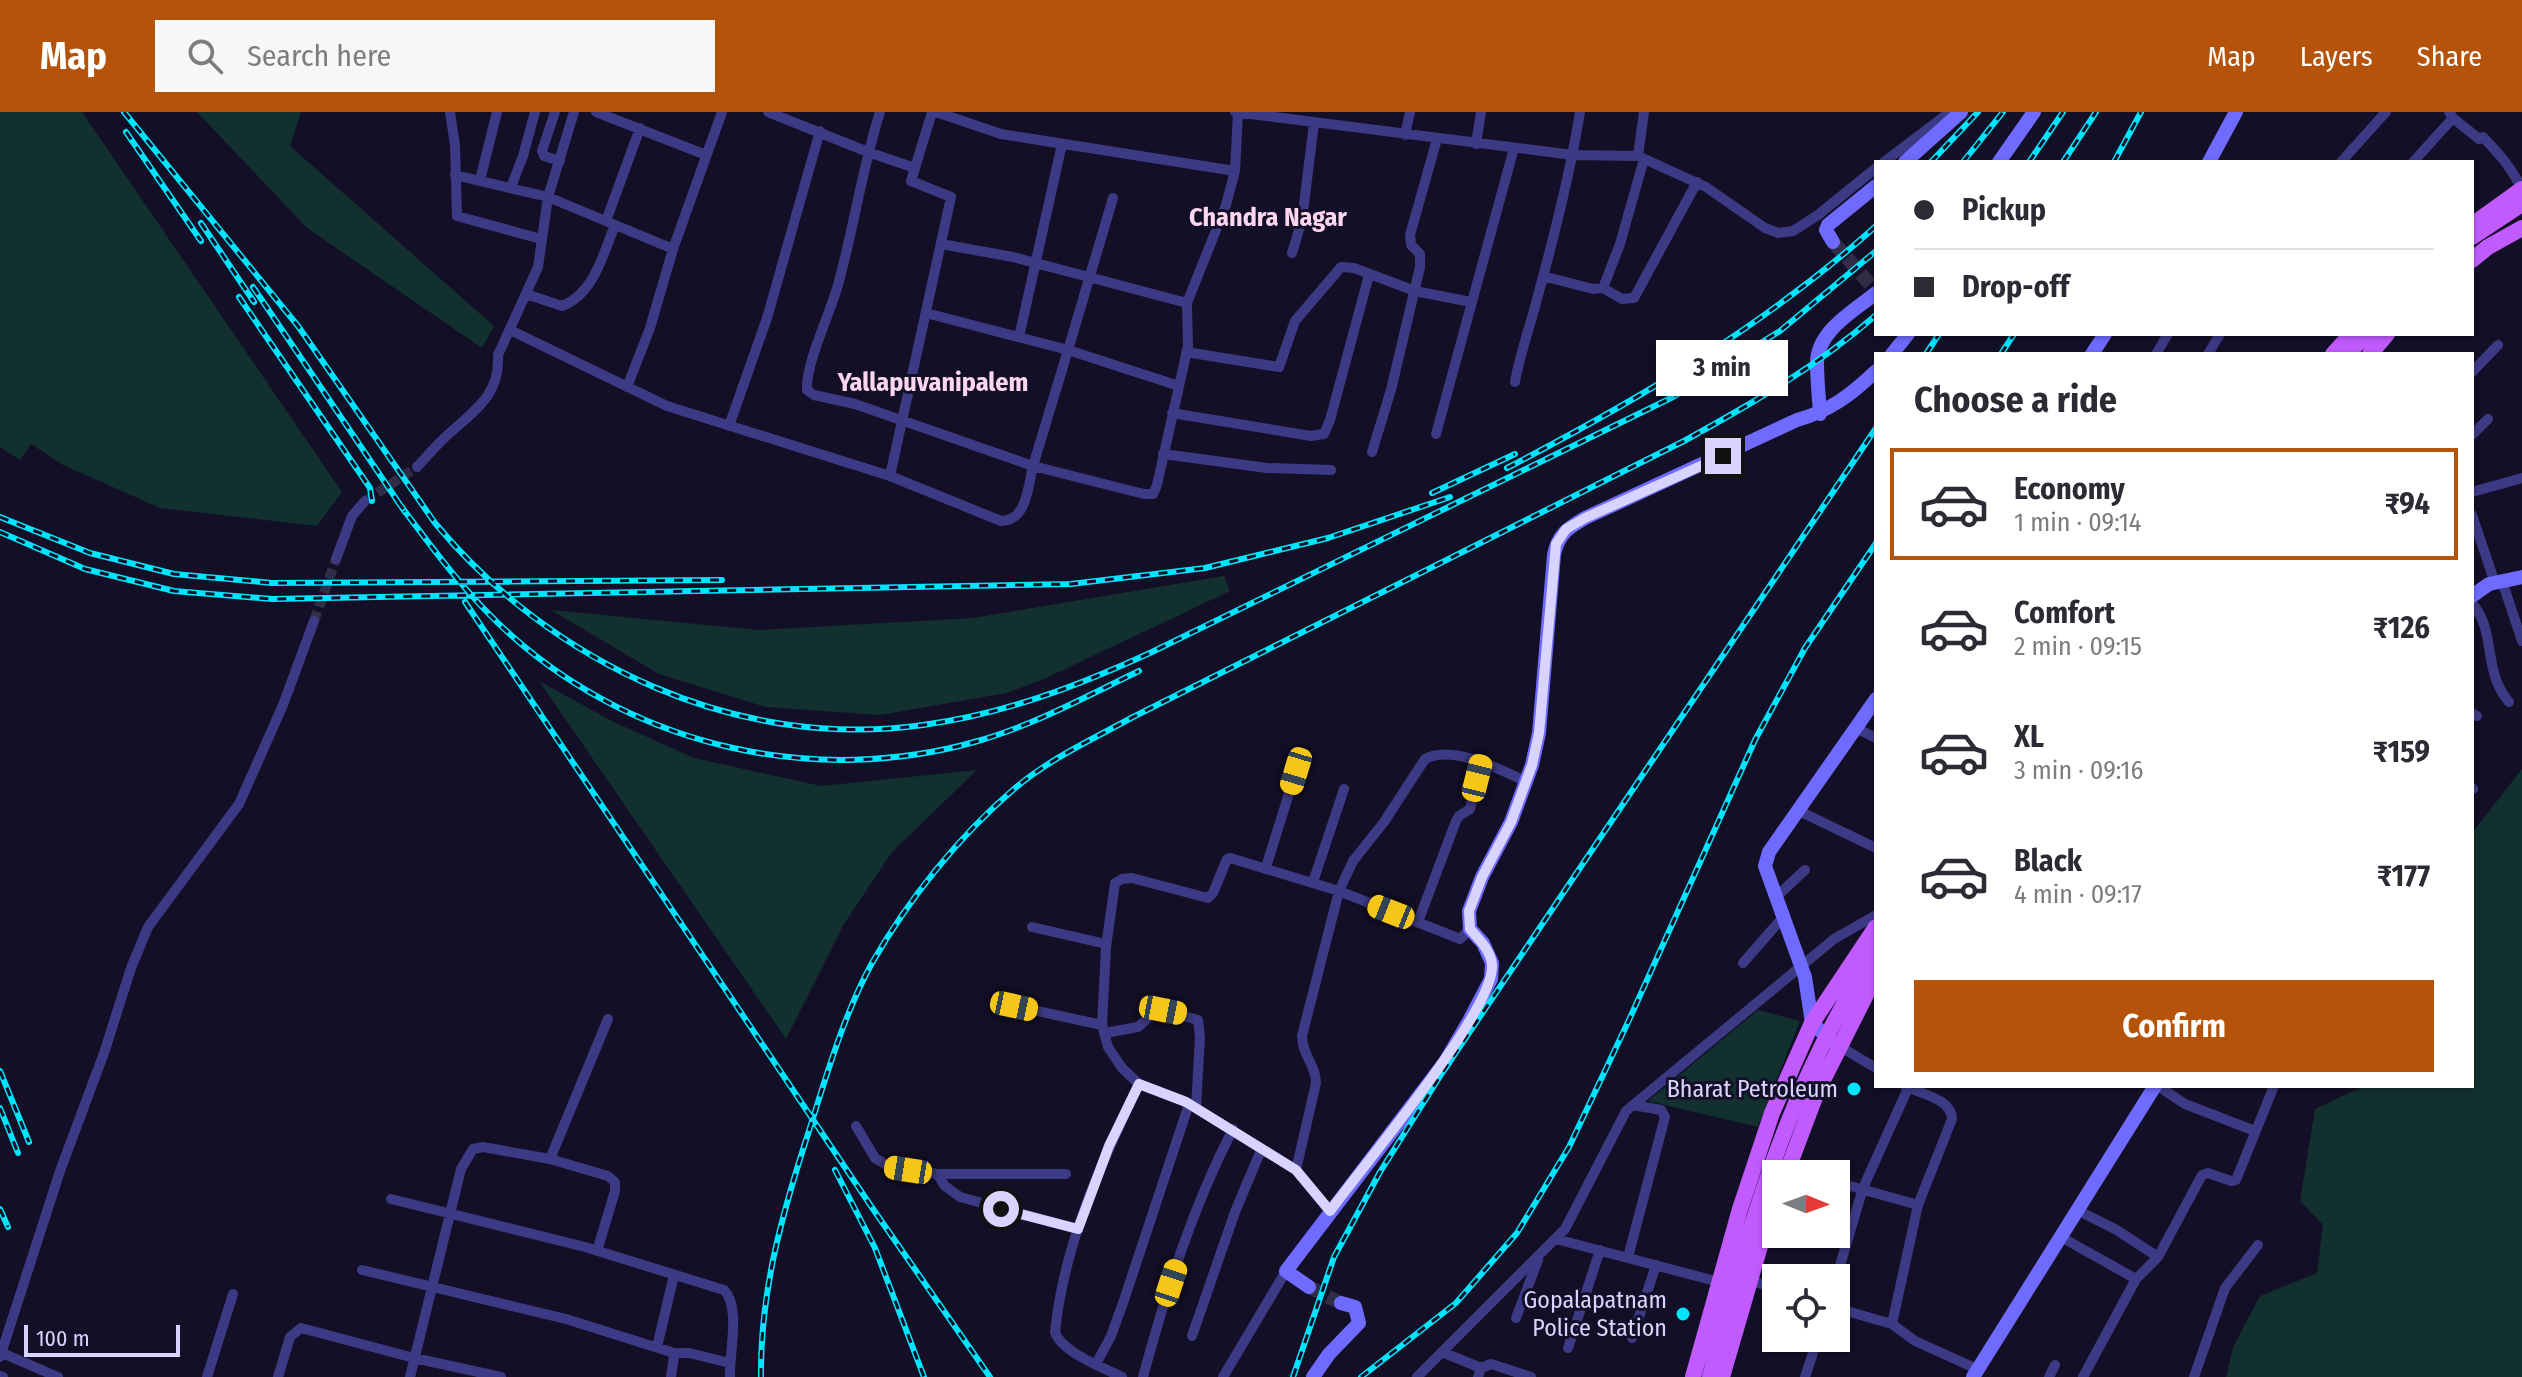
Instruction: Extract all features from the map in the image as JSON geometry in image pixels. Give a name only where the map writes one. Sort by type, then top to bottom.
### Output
[{"type":"main road","points":[[2474,224],[2522,189]]},
{"type":"main road","points":[[2474,236],[2522,204]]},
{"type":"main road","points":[[2474,258],[2522,228]]},
{"type":"main road","points":[[2335,352],[2349,336]]},
{"type":"main road","points":[[2349,352],[2365,336]]},
{"type":"main road","points":[[2372,352],[2385,336]]},
{"type":"main road","points":[[1693,1377],[1772,1113],[1812,1023],[1874,930]]},
{"type":"main road","points":[[1710,1377],[1752,1224],[1777,1155],[1874,956]]},
{"type":"main road","points":[[1792,1160],[1832,1042],[1874,978]]},
{"type":"main road","points":[[1722,1377],[1762,1243]]},
{"type":"street","points":[[450,112],[455,145],[457,216],[541,239]]},
{"type":"street","points":[[480,180],[497,112]]},
{"type":"street","points":[[511,187],[535,112]]},
{"type":"street","points":[[555,112],[542,151],[544,156],[560,161]]},
{"type":"street","points":[[417,467],[487,398],[498,374],[498,355],[538,267],[548,197],[574,112]]},
{"type":"street","points":[[596,112],[706,155]]},
{"type":"street","points":[[627,387],[650,328],[673,249],[722,112]]},
{"type":"street","points":[[880,112],[838,285],[806,387],[814,395],[855,404],[1033,466],[1149,495],[1155,492],[1186,352],[1187,303],[1226,205],[1235,171],[1237,112],[1290,116],[1314,123],[1573,155],[1641,157],[1697,182],[1765,228],[1783,233],[1793,231],[1818,215],[1874,170]]},
{"type":"street","points":[[890,476],[951,197],[911,181],[934,112],[1001,134],[1235,171]]},
{"type":"street","points":[[1405,135],[1410,112]]},
{"type":"street","points":[[1476,144],[1481,112]]},
{"type":"street","points":[[1515,382],[1573,155],[1580,112]]},
{"type":"street","points":[[1603,288],[1620,244],[1641,157],[1644,112]]},
{"type":"street","points":[[1887,160],[1950,112]]},
{"type":"street","points":[[1907,160],[1961,112]]},
{"type":"street","points":[[2000,160],[2034,112]]},
{"type":"street","points":[[2210,160],[2236,112]]},
{"type":"street","points":[[2343,160],[2386,112]]},
{"type":"street","points":[[773,113],[915,168]]},
{"type":"street","points":[[2415,160],[2451,115],[2479,139],[2483,137],[2516,173],[2522,189]]},
{"type":"street","points":[[1292,253],[1302,220],[1314,123]]},
{"type":"street","points":[[526,294],[562,306],[577,298],[595,274],[640,128]]},
{"type":"street","points":[[729,426],[767,318],[820,131]]},
{"type":"street","points":[[1372,452],[1415,291],[1421,258],[1411,245],[1410,235],[1437,139]]},
{"type":"street","points":[[1019,337],[1062,144]]},
{"type":"street","points":[[1436,434],[1514,148]]},
{"type":"street","points":[[455,175],[548,197],[673,249]]},
{"type":"street","points":[[1543,276],[1593,289],[1603,288],[1622,299],[1634,298],[1697,182]]},
{"type":"street","points":[[1833,242],[1826,230],[1828,225],[1874,188]]},
{"type":"street","points":[[510,330],[667,406],[890,476],[1001,521],[1012,521],[1020,515],[1113,198]]},
{"type":"street","points":[[941,244],[1013,257],[1187,303]]},
{"type":"street","points":[[1186,352],[1279,367],[1295,321],[1341,267],[1349,267],[1415,291],[1471,302]]},
{"type":"street","points":[[1172,413],[1311,436],[1324,434],[1369,275]]},
{"type":"street","points":[[1820,414],[1817,362],[1821,347],[1830,330],[1874,295]]},
{"type":"street","points":[[926,313],[1068,350],[1179,386]]},
{"type":"street","points":[[1894,352],[1906,336]]},
{"type":"street","points":[[2474,370],[2498,345]]},
{"type":"street","points":[[1223,1377],[1286,1271],[1445,1062],[1491,979],[1492,963],[1483,943],[1470,929],[1469,911],[1527,782],[1539,733],[1558,538],[1566,529],[1585,518],[1784,426],[1820,414],[1855,392],[1874,373]]},
{"type":"street","points":[[2474,433],[2488,419]]},
{"type":"street","points":[[1163,454],[1267,468],[1331,470]]},
{"type":"street","points":[[2474,489],[2522,478]]},
{"type":"street","points":[[336,559],[352,516],[365,501]]},
{"type":"street","points":[[2474,520],[2522,641]]},
{"type":"street","points":[[2474,595],[2498,582],[2522,577]]},
{"type":"street","points":[[2474,606],[2483,620],[2495,681],[2509,702]]},
{"type":"street","points":[[58,1377],[1,1354],[60,1171],[148,927],[239,804],[283,705],[314,621]]},
{"type":"street","points":[[1874,702],[1767,858],[1766,872],[1801,966],[1812,1023],[1832,1042],[1874,1067]]},
{"type":"street","points":[[1856,728],[1874,737]]},
{"type":"street","points":[[1296,1170],[1316,1083],[1315,1069],[1304,1053],[1302,1036],[1339,891],[1353,861],[1384,822],[1425,759],[1442,754],[1481,762],[1527,782]]},
{"type":"street","points":[[1418,922],[1456,821],[1470,809],[1481,762]]},
{"type":"street","points":[[1266,867],[1296,771]]},
{"type":"street","points":[[1313,882],[1344,789]]},
{"type":"street","points":[[1799,811],[1874,847]]},
{"type":"street","points":[[1330,1211],[1296,1170],[1192,1105],[1139,1084],[1122,1068],[1108,1047],[1104,1029],[1106,944],[1115,883],[1132,878],[1208,898],[1230,858],[1339,891],[1460,939],[1470,929]]},
{"type":"street","points":[[1776,897],[1805,870]]},
{"type":"street","points":[[1743,963],[1784,916]]},
{"type":"street","points":[[1417,1377],[1565,1229],[1626,1111],[1834,939],[1874,916]]},
{"type":"street","points":[[1032,927],[1106,944]]},
{"type":"street","points":[[1014,1006],[1104,1029],[1138,1027],[1152,1014],[1163,1010],[1198,1020],[1200,1037],[1192,1105],[1111,1336],[1096,1364]]},
{"type":"street","points":[[550,1159],[608,1019]]},
{"type":"street","points":[[1122,1377],[1061,1343],[1055,1332],[1066,1266],[1078,1229],[1109,1146],[1139,1084]]},
{"type":"street","points":[[1840,1264],[1863,1188],[1908,1088]]},
{"type":"street","points":[[1892,1324],[1918,1205],[1951,1122],[1952,1112],[1945,1104],[1910,1088]]},
{"type":"street","points":[[1850,1312],[1892,1324],[1915,1341],[1975,1373],[2155,1088]]},
{"type":"street","points":[[2159,1088],[2185,1104],[2255,1131]]},
{"type":"street","points":[[2083,1377],[2136,1279],[2158,1257],[2202,1175],[2208,1173],[2236,1180],[2273,1088]]},
{"type":"street","points":[[1628,1257],[1665,1117],[1661,1110],[1633,1105]]},
{"type":"street","points":[[856,1126],[881,1164],[937,1174],[1066,1174]]},
{"type":"street","points":[[1143,1377],[1194,1216],[1210,1174],[1233,1129]]},
{"type":"street","points":[[410,1377],[461,1169],[473,1149],[498,1149],[550,1159],[608,1176],[615,1182],[615,1191],[597,1251]]},
{"type":"street","points":[[1192,1336],[1235,1212],[1261,1150]]},
{"type":"street","points":[[937,1174],[945,1186],[960,1197],[1078,1229]]},
{"type":"street","points":[[1850,1185],[1918,1205]]},
{"type":"street","points":[[391,1199],[597,1251],[724,1290],[733,1309],[730,1377]]},
{"type":"street","points":[[2077,1210],[2115,1229],[2158,1257]]},
{"type":"street","points":[[2061,1237],[2136,1279]]},
{"type":"street","points":[[1556,1239],[1719,1282]]},
{"type":"street","points":[[2194,1377],[2225,1288],[2258,1245]]},
{"type":"street","points":[[1568,1348],[1600,1250]]},
{"type":"street","points":[[1516,1318],[1540,1255]]},
{"type":"street","points":[[1632,1338],[1656,1265]]},
{"type":"street","points":[[362,1270],[566,1319],[672,1353],[689,1353],[730,1363]]},
{"type":"street","points":[[1286,1271],[1309,1287]]},
{"type":"street","points":[[657,1347],[674,1275]]},
{"type":"street","points":[[1750,1280],[1762,1284]]},
{"type":"street","points":[[207,1377],[233,1294]]},
{"type":"street","points":[[1313,1377],[1329,1354],[1359,1323],[1355,1307],[1341,1303]]},
{"type":"street","points":[[278,1377],[290,1337],[301,1328],[501,1377]]},
{"type":"street","points":[[1442,1352],[1479,1373],[1491,1364],[1531,1377]]},
{"type":"street","points":[[1805,1377],[1813,1352]]},
{"type":"street","points":[[671,1377],[672,1353]]},
{"type":"street","points":[[2049,1377],[2055,1365]]},
{"type":"green space","points":[[0,112],[82,112],[342,492],[317,526],[160,508],[63,465],[31,444],[20,460],[0,447]]},
{"type":"green space","points":[[197,112],[301,112],[290,146],[494,326],[482,348],[307,228]]},
{"type":"green space","points":[[1224,576],[1230,591],[1044,679],[1007,693],[880,715],[766,707],[659,674],[551,610],[759,630],[973,618]]},
{"type":"green space","points":[[539,681],[614,722],[694,758],[821,786],[977,770],[892,852],[844,924],[786,1039]]},
{"type":"green space","points":[[2522,769],[2522,1377],[2226,1377],[2233,1347],[2260,1296],[2317,1273],[2323,1225],[2300,1201],[2315,1109],[2360,1088],[2474,1088],[2474,830]]},
{"type":"green space","points":[[1758,1010],[1800,1021],[1758,1127],[1648,1101]]},
{"type":"tunnel","points":[[1833,242],[1874,289]]},
{"type":"tunnel","points":[[365,501],[417,467]]},
{"type":"tunnel","points":[[314,621],[336,559]]},
{"type":"tunnel","points":[[1309,1287],[1341,1303]]},
{"type":"railway","points":[[124,112],[298,326],[435,523],[482,573],[534,618],[592,656],[653,687],[718,710],[785,724],[853,730],[923,725],[983,714],[1068,687],[1152,652],[1673,397],[1780,331],[1874,253]]},
{"type":"railway","points":[[1933,160],[1978,112]]},
{"type":"railway","points":[[1965,160],[2003,112]]},
{"type":"railway","points":[[2030,160],[2063,112]]},
{"type":"railway","points":[[2064,160],[2096,112]]},
{"type":"railway","points":[[2115,160],[2141,112]]},
{"type":"railway","points":[[126,132],[201,241]]},
{"type":"railway","points":[[201,223],[254,302]]},
{"type":"railway","points":[[1507,468],[1699,359],[1790,296],[1874,228]]},
{"type":"railway","points":[[253,287],[405,512]]},
{"type":"railway","points":[[239,297],[370,488],[372,501]]},
{"type":"railway","points":[[761,1377],[764,1316],[781,1227],[843,1028],[872,963],[902,916],[954,849],[993,808],[1042,768],[1133,717],[1684,441],[1807,368],[1874,317]]},
{"type":"railway","points":[[1927,352],[1938,336]]},
{"type":"railway","points":[[2002,352],[2013,336]]},
{"type":"railway","points":[[1293,1377],[1334,1257],[1380,1172],[1442,1073],[1874,431]]},
{"type":"railway","points":[[1432,493],[1515,454]]},
{"type":"railway","points":[[0,532],[85,569],[174,591],[272,599],[1071,584],[1205,568],[1328,538],[1450,497]]},
{"type":"railway","points":[[398,502],[481,605],[512,636],[562,675],[615,706],[672,731],[732,748],[793,758],[855,760],[917,754],[978,741],[1019,727],[1139,671]]},
{"type":"railway","points":[[0,517],[90,553],[174,574],[272,583],[722,580]]},
{"type":"railway","points":[[1361,1377],[1456,1303],[1517,1233],[1569,1147],[1755,740],[1805,648],[1874,546]]},
{"type":"railway","points":[[465,602],[873,1209],[990,1377]]},
{"type":"railway","points":[[0,1071],[29,1142]]},
{"type":"railway","points":[[0,1108],[18,1153]]},
{"type":"railway","points":[[835,1170],[875,1248],[924,1377]]},
{"type":"railway","points":[[0,1209],[8,1227]]},
{"type":"place","name":"Bharat Petroleum","points":[[1854,1089]]},
{"type":"place","name":"Gopalapatnam Police Station","points":[[1683,1314]]},
{"type":"district","name":"Chandra Nagar","points":[[1268,217]]},
{"type":"district","name":"Yallapuvanipalem","points":[[933,382]]},
{"type":"route","points":[[1001,1209],[1078,1229],[1109,1146],[1139,1084],[1186,1102],[1296,1170],[1330,1211],[1445,1062],[1491,979],[1492,963],[1483,943],[1470,929],[1469,911],[1482,877],[1511,822],[1532,765],[1539,733],[1558,538],[1566,529],[1585,518],[1723,456]]}]
